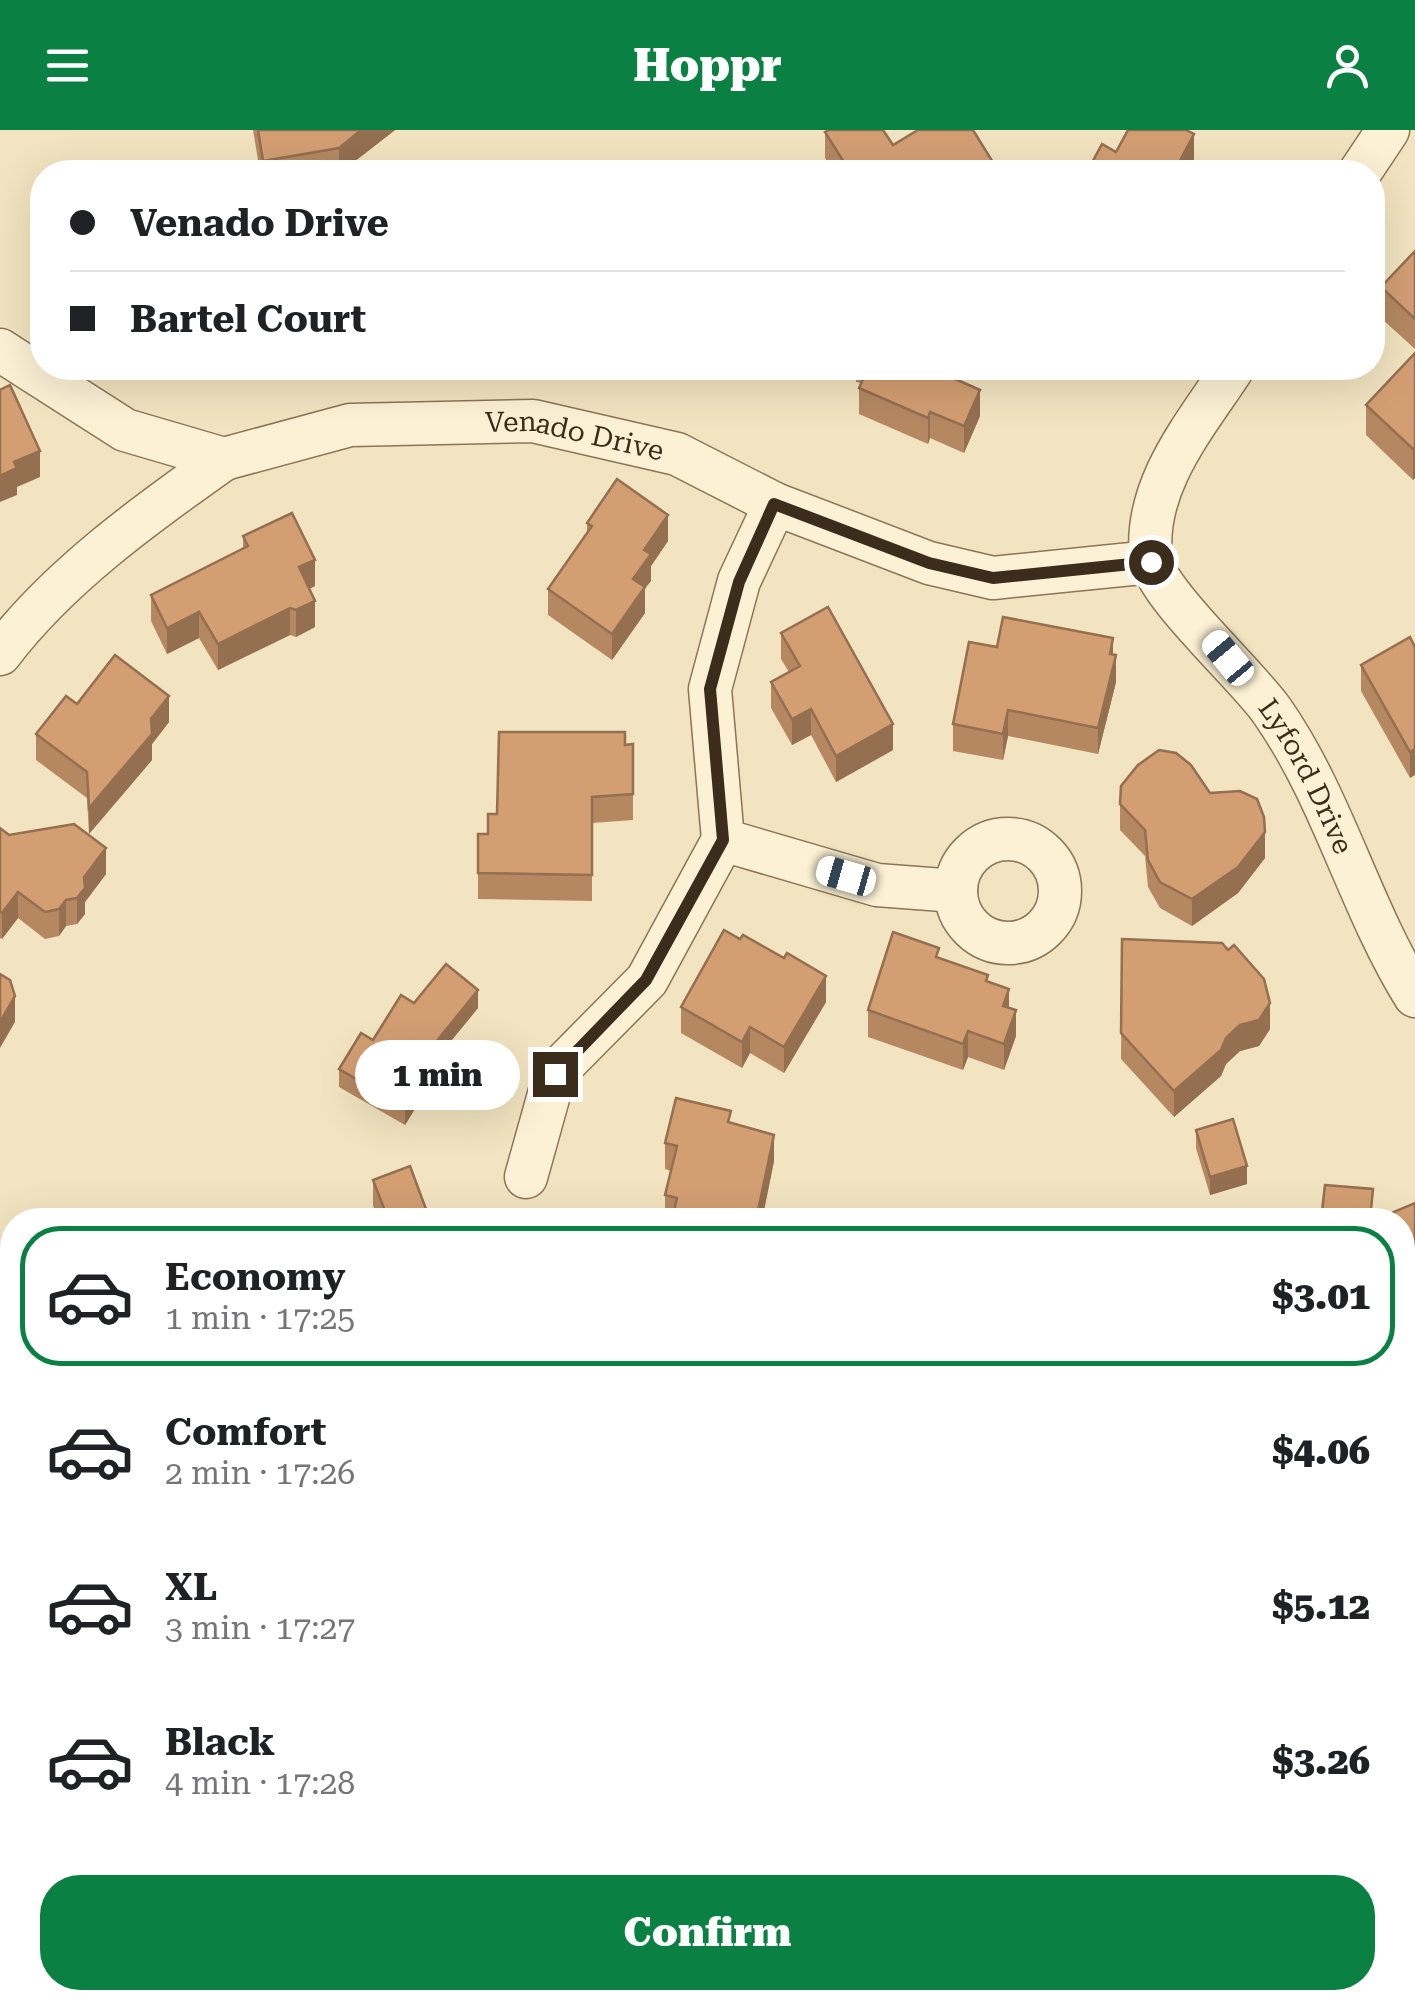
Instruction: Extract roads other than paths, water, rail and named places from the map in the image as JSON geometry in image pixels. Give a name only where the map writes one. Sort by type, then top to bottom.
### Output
[{"type":"street","points":[[1368,160],[1388,130]]},
{"type":"street","points":[[0,350],[30,369]]},
{"type":"street","points":[[46,380],[124,430],[224,458]]},
{"type":"street","points":[[1151,562],[1152,508],[1172,461],[1226,380]]},
{"type":"street","name":"Venado Drive","points":[[224,458],[350,424],[533,421],[677,454],[774,504],[929,563],[993,578],[1151,562]]},
{"type":"street","points":[[6,638],[168,498],[224,458]]},
{"type":"street","points":[[526,1177],[555,1074],[646,980],[723,840],[710,689],[739,582],[774,504]]},
{"type":"street","name":"Lyford Drive","points":[[1151,562],[1168,593],[1273,712],[1391,958],[1415,996]]},
{"type":"street","points":[[723,840],[877,884],[956,891]]}]
